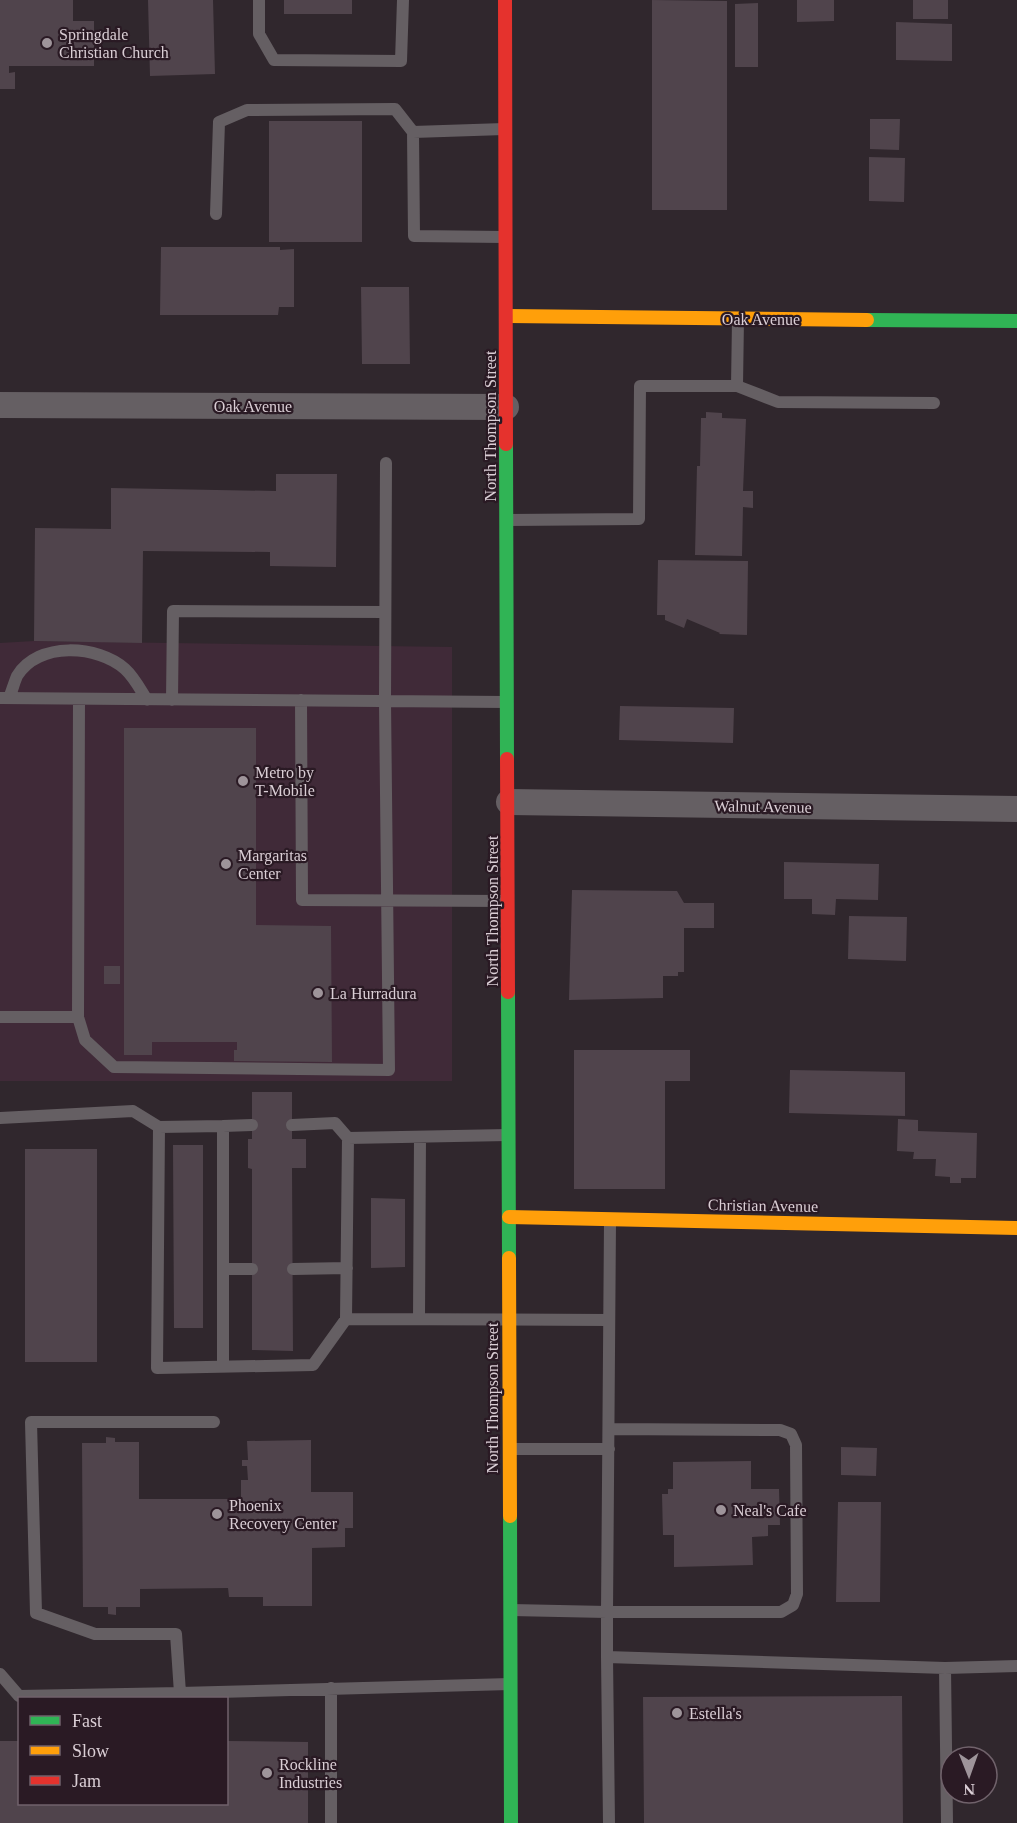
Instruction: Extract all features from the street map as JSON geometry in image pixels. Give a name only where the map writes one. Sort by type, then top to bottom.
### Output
[{"type":"main road","name":"North Thompson Street","points":[[505,0],[511,1823]]},
{"type":"main road","name":"Oak Avenue","points":[[506,316],[1017,321]]},
{"type":"main road","name":"Christian Avenue","points":[[508,1216],[1017,1228]]},
{"type":"street","name":"Oak Avenue","points":[[0,405],[506,406]]},
{"type":"street","name":"Walnut Avenue","points":[[509,802],[1017,809]]},
{"type":"lane","points":[[259,0],[259,34],[274,60],[401,61],[403,0]]},
{"type":"lane","points":[[216,214],[219,122],[247,110],[395,109],[413,132],[414,236],[506,237]]},
{"type":"lane","points":[[413,132],[506,129]]},
{"type":"lane","points":[[736,387],[738,319]]},
{"type":"lane","points":[[507,520],[639,519],[640,386],[736,387],[778,402],[934,403]]},
{"type":"lane","points":[[79,699],[78,1017],[86,1040],[114,1067],[389,1070],[385,701],[386,463]]},
{"type":"lane","points":[[172,700],[173,611],[385,612]]},
{"type":"lane","points":[[147,700],[126,669],[115,662],[100,653],[66,650],[49,652],[38,657],[17,675],[5,698],[147,700],[508,702]]},
{"type":"lane","points":[[301,700],[302,900],[508,901]]},
{"type":"lane","points":[[0,1017],[78,1017]]},
{"type":"lane","points":[[0,1118],[133,1111],[159,1127],[252,1125]]},
{"type":"lane","points":[[159,1127],[157,1368],[313,1365],[346,1319],[348,1138],[335,1123],[292,1125]]},
{"type":"lane","points":[[222,1366],[223,1126]]},
{"type":"lane","points":[[348,1138],[508,1135]]},
{"type":"lane","points":[[419,1319],[420,1137]]},
{"type":"lane","points":[[609,1823],[607,1612],[610,1218]]},
{"type":"lane","points":[[292,1269],[347,1268]]},
{"type":"lane","points":[[223,1269],[252,1269]]},
{"type":"lane","points":[[346,1319],[609,1320]]},
{"type":"lane","points":[[180,1693],[176,1634],[95,1634],[36,1613],[31,1422],[214,1422]]},
{"type":"lane","points":[[510,1610],[781,1612],[794,1605],[797,1594],[796,1445],[791,1434],[780,1430],[609,1429]]},
{"type":"lane","points":[[509,1449],[609,1449]]},
{"type":"lane","points":[[607,1657],[945,1668],[1017,1666]]},
{"type":"lane","points":[[945,1668],[947,1823]]},
{"type":"lane","points":[[0,1674],[19,1695],[512,1684]]},
{"type":"lane","points":[[331,1688],[331,1823]]},
{"type":"shaded area","name":"Margaritas Center","points":[[34,641],[452,647],[452,1081],[0,1081],[0,643]]},
{"type":"building","name":"Springdale Christian Church","points":[[0,0],[73,0],[73,21],[94,21],[94,66],[9,66],[9,73],[15,72],[15,89],[0,89]]},
{"type":"building","points":[[148,0],[213,0],[215,74],[150,76]]},
{"type":"building","points":[[284,0],[352,0],[352,14],[284,14]]},
{"type":"building","points":[[652,0],[727,1],[727,210],[652,210]]},
{"type":"building","points":[[797,0],[834,0],[834,21],[797,22]]},
{"type":"building","points":[[913,0],[948,0],[948,19],[913,19]]},
{"type":"building","points":[[758,3],[758,67],[735,67],[735,4]]},
{"type":"building","points":[[896,22],[952,24],[952,61],[896,60]]},
{"type":"building","points":[[870,119],[900,119],[899,150],[870,149]]},
{"type":"building","points":[[269,121],[362,121],[362,242],[269,242]]},
{"type":"building","points":[[869,157],[905,158],[904,202],[869,201]]},
{"type":"building","points":[[161,247],[294,249],[294,307],[279,307],[278,315],[160,315]]},
{"type":"building","points":[[361,287],[409,287],[410,364],[362,364]]},
{"type":"building","points":[[706,412],[722,413],[722,418],[746,419],[743,491],[753,491],[753,508],[743,507],[742,556],[695,555],[697,466],[700,466],[701,418],[706,418]]},
{"type":"building","points":[[276,474],[337,474],[336,567],[270,566],[270,552],[143,551],[142,643],[34,641],[35,528],[111,529],[111,488],[276,491]]},
{"type":"building","points":[[658,560],[748,561],[747,635],[719,634],[687,619],[684,628],[665,620],[665,615],[657,615]]},
{"type":"building","points":[[620,706],[734,708],[733,743],[619,740]]},
{"type":"building","points":[[124,728],[256,728],[256,925],[331,926],[332,1062],[234,1061],[237,1042],[152,1042],[152,1055],[124,1055]]},
{"type":"building","points":[[784,862],[879,864],[878,900],[836,899],[835,915],[812,914],[812,899],[784,899]]},
{"type":"building","points":[[572,890],[677,891],[684,903],[714,903],[714,928],[684,928],[684,972],[678,972],[678,976],[663,976],[663,998],[569,1000]]},
{"type":"building","points":[[849,916],[907,917],[906,961],[848,959]]},
{"type":"building","points":[[104,966],[120,966],[120,984],[104,984]]},
{"type":"building","points":[[574,1050],[690,1050],[690,1081],[665,1081],[665,1189],[574,1189]]},
{"type":"building","points":[[790,1070],[905,1072],[905,1116],[789,1113]]},
{"type":"building","points":[[252,1092],[292,1092],[292,1139],[306,1139],[306,1168],[292,1168],[293,1351],[252,1350],[252,1169],[248,1168],[248,1139],[252,1139]]},
{"type":"building","points":[[898,1119],[918,1120],[918,1131],[977,1133],[976,1178],[961,1178],[961,1183],[950,1183],[950,1177],[935,1176],[936,1159],[913,1159],[914,1152],[897,1151]]},
{"type":"building","points":[[173,1145],[203,1145],[203,1328],[174,1328]]},
{"type":"building","points":[[25,1149],[97,1149],[97,1362],[25,1362]]},
{"type":"building","points":[[371,1198],[405,1199],[405,1267],[371,1268]]},
{"type":"building","name":"Phoenix Recovery Center","points":[[106,1437],[115,1438],[115,1442],[139,1442],[139,1499],[241,1499],[241,1480],[248,1480],[247,1466],[242,1466],[242,1460],[248,1460],[247,1441],[311,1440],[311,1492],[353,1492],[353,1528],[345,1528],[345,1547],[312,1548],[312,1606],[263,1606],[263,1597],[229,1597],[228,1588],[140,1589],[140,1607],[116,1607],[116,1615],[108,1614],[108,1607],[83,1607],[82,1443],[106,1443]]},
{"type":"building","points":[[841,1447],[877,1448],[876,1476],[841,1475]]},
{"type":"building","name":"Neal's Cafe","points":[[751,1461],[751,1489],[779,1489],[780,1525],[768,1525],[768,1536],[752,1537],[753,1565],[674,1567],[674,1535],[663,1535],[662,1494],[668,1494],[668,1489],[673,1489],[673,1462]]},
{"type":"building","points":[[838,1502],[881,1502],[880,1602],[836,1602]]},
{"type":"building","points":[[902,1696],[903,1823],[644,1823],[643,1697]]},
{"type":"building","name":"Rockline Industries","points":[[0,1741],[18,1741],[18,1805],[228,1805],[228,1741],[308,1742],[308,1823],[0,1823]]},
{"type":"traffic: fast","points":[[867,320],[1017,321]]},
{"type":"traffic: fast","points":[[506,444],[507,759]]},
{"type":"traffic: fast","points":[[508,992],[509,1258]]},
{"type":"traffic: fast","points":[[510,1516],[511,1823]]},
{"type":"traffic: slow","points":[[506,316],[867,320]]},
{"type":"traffic: slow","points":[[509,1217],[1017,1228]]},
{"type":"traffic: slow","points":[[509,1258],[510,1516]]},
{"type":"traffic: jam","points":[[505,0],[506,444]]},
{"type":"traffic: jam","points":[[507,759],[508,992]]},
{"type":"place","name":"Springdale Christian Church","points":[[47,43]]},
{"type":"place","name":"Metro by T-Mobile","points":[[243,781]]},
{"type":"place","name":"Margaritas Center","points":[[226,864]]},
{"type":"place","name":"La Hurradura","points":[[318,993]]},
{"type":"place","name":"Neal's Cafe","points":[[721,1510]]},
{"type":"place","name":"Phoenix Recovery Center","points":[[217,1514]]},
{"type":"place","name":"Estella's","points":[[677,1713]]},
{"type":"place","name":"Rockline Industries","points":[[267,1773]]}]
